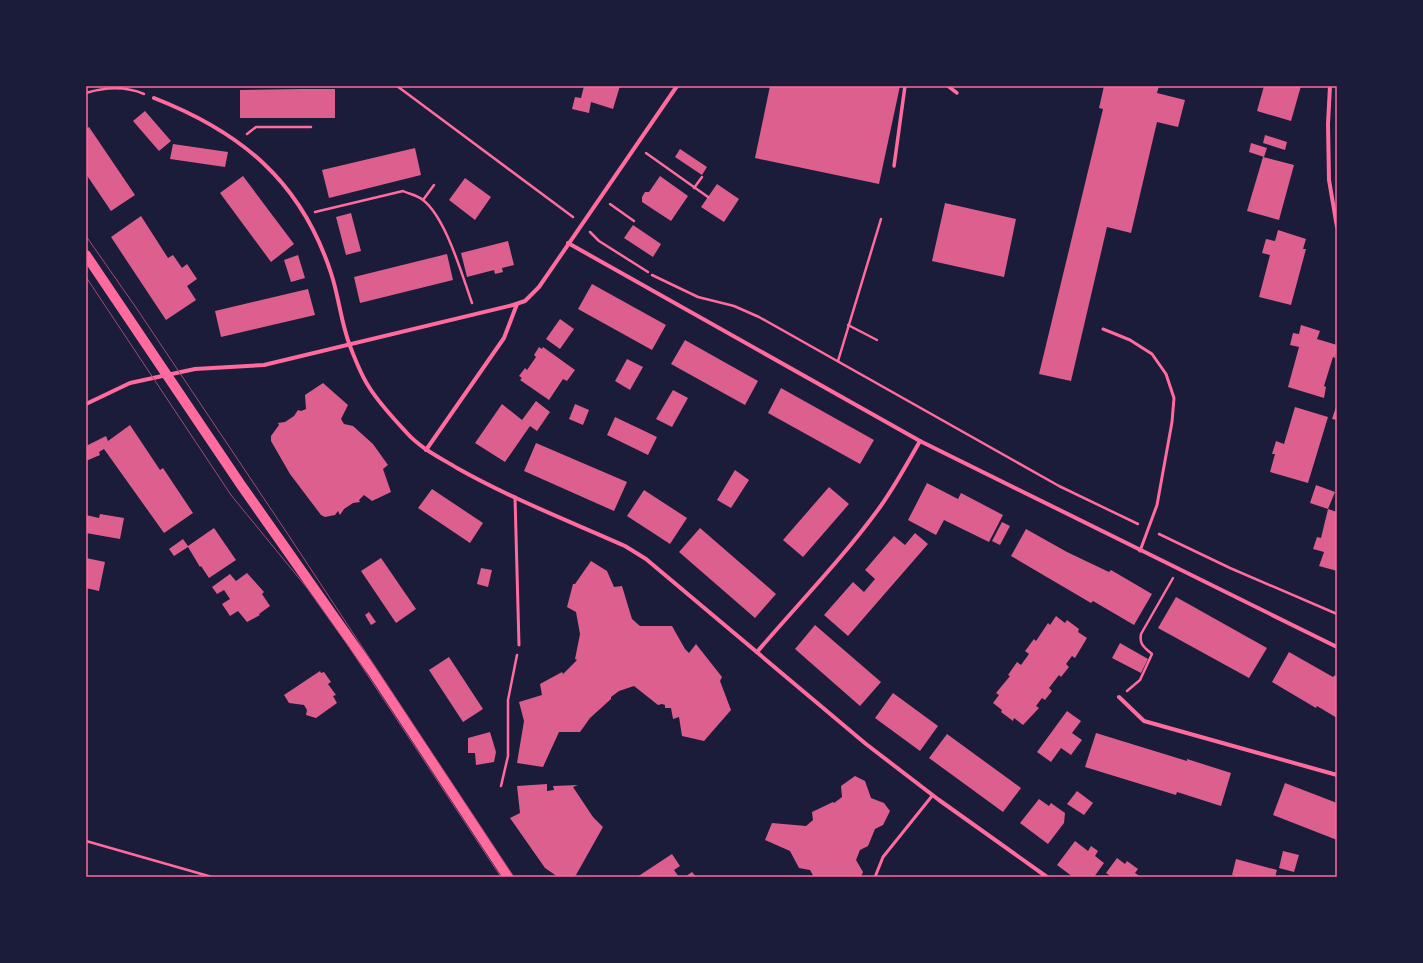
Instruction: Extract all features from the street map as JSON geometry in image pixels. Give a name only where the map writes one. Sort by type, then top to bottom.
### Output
[{"type":"main road","points":[[86,255],[241,485],[372,670],[508,877]]},
{"type":"street","points":[[86,404],[130,384],[167,375],[195,369],[264,365],[476,315],[517,304],[532,296],[677,86]]},
{"type":"street","points":[[894,166],[905,86]]},
{"type":"street","points":[[948,86],[957,93]]},
{"type":"street","points":[[1330,86],[1328,180],[1337,227]]},
{"type":"street","points":[[154,98],[190,112],[215,126],[257,156],[274,173],[304,214],[315,234],[331,272],[350,345],[369,386],[407,434],[426,450],[477,479],[625,546],[646,559],[866,744],[932,796],[1047,877]]},
{"type":"street","points":[[568,243],[920,441],[1337,647]]},
{"type":"street","points":[[426,450],[504,338],[517,304]]},
{"type":"street","points":[[757,652],[880,508],[920,441]]},
{"type":"street","points":[[1119,697],[1144,721],[1337,775]]},
{"type":"lane","points":[[1103,329],[1130,340],[1152,354],[1166,374],[1174,398],[1172,422],[1157,505],[1147,528],[1140,551]]},
{"type":"lane","points":[[515,497],[519,645]]},
{"type":"lane","points":[[875,877],[883,857],[932,796]]},
{"type":"path","points":[[397,86],[582,223],[599,241],[650,274],[698,297],[734,306],[759,317],[1059,486],[1230,568],[1337,614]]},
{"type":"path","points":[[86,92],[106,88],[120,88],[137,91],[154,98]]},
{"type":"path","points":[[236,141],[256,127],[311,128]]},
{"type":"path","points":[[636,145],[708,197]]},
{"type":"path","points":[[694,188],[702,177]]},
{"type":"path","points":[[423,200],[434,185]]},
{"type":"path","points":[[304,214],[403,192],[423,200],[433,211],[453,247],[476,315]]},
{"type":"path","points":[[600,197],[634,221]]},
{"type":"path","points":[[838,361],[881,218]]},
{"type":"path","points":[[848,325],[877,340]]},
{"type":"path","points":[[1119,697],[1140,680],[1150,660],[1152,654],[1142,646],[1140,641],[1141,634],[1178,569]]},
{"type":"path","points":[[501,786],[508,756],[508,700],[519,645]]},
{"type":"path","points":[[86,841],[212,877]]},
{"type":"building","points":[[584,86],[620,86],[613,109],[591,102],[589,113],[572,109],[575,97],[581,98]]},
{"type":"building","points":[[770,86],[900,86],[879,184],[755,158]]},
{"type":"building","points":[[1104,86],[1159,86],[1157,93],[1185,100],[1178,127],[1157,122],[1131,233],[1107,227],[1071,381],[1039,374],[1103,109],[1099,108]]},
{"type":"building","points":[[1264,86],[1301,86],[1291,121],[1257,111]]},
{"type":"building","points":[[335,89],[335,118],[240,118],[240,90]]},
{"type":"building","points":[[145,111],[171,141],[159,151],[133,121]]},
{"type":"building","points":[[89,127],[135,195],[111,211],[86,174],[86,129]]},
{"type":"building","points":[[1265,135],[1287,142],[1285,150],[1263,143]]},
{"type":"building","points":[[1251,143],[1267,148],[1264,157],[1249,152]]},
{"type":"building","points":[[173,144],[228,152],[225,167],[170,159]]},
{"type":"building","points":[[415,148],[421,175],[329,198],[322,170]]},
{"type":"building","points":[[680,149],[707,167],[702,175],[675,157]]},
{"type":"building","points":[[1263,157],[1294,165],[1279,220],[1247,211]]},
{"type":"building","points":[[243,176],[294,244],[271,262],[220,193]]},
{"type":"building","points":[[660,176],[688,196],[671,221],[642,202],[642,197],[645,192],[649,192]]},
{"type":"building","points":[[465,178],[491,197],[475,220],[449,200]]},
{"type":"building","points":[[717,184],[739,199],[724,222],[701,207]]},
{"type":"building","points":[[945,203],[1016,219],[1004,277],[932,261]]},
{"type":"building","points":[[351,213],[361,251],[346,255],[336,217]]},
{"type":"building","points":[[141,216],[168,258],[173,255],[182,268],[187,264],[197,279],[187,286],[196,300],[166,320],[111,237]]},
{"type":"building","points":[[633,225],[661,244],[653,257],[624,238]]},
{"type":"building","points":[[1278,230],[1306,239],[1303,249],[1306,249],[1291,305],[1259,297],[1270,255],[1262,253],[1266,239],[1275,241]]},
{"type":"building","points":[[508,241],[514,265],[502,268],[503,272],[495,274],[494,270],[467,277],[461,253]]},
{"type":"building","points":[[447,254],[453,280],[360,303],[354,277]]},
{"type":"building","points":[[298,255],[305,278],[291,282],[284,260]]},
{"type":"building","points":[[592,284],[666,325],[652,350],[578,309]]},
{"type":"building","points":[[308,289],[315,315],[221,337],[215,311]]},
{"type":"building","points":[[560,319],[574,329],[560,349],[546,339]]},
{"type":"building","points":[[1301,325],[1320,331],[1317,339],[1337,345],[1335,358],[1333,357],[1324,386],[1326,387],[1324,398],[1288,387],[1299,347],[1290,345],[1293,333],[1299,334]]},
{"type":"building","points":[[685,340],[758,381],[745,405],[671,364]]},
{"type":"building","points":[[539,347],[542,349],[543,347],[575,370],[567,381],[563,379],[549,400],[520,380],[522,378],[519,376],[525,368],[527,370],[536,357],[534,355]]},
{"type":"building","points":[[627,359],[643,367],[630,390],[615,381]]},
{"type":"building","points":[[323,383],[348,405],[341,419],[344,424],[353,426],[373,444],[388,465],[383,469],[391,492],[372,501],[364,495],[359,500],[360,502],[353,503],[344,509],[340,515],[338,511],[335,515],[325,517],[321,515],[290,474],[271,441],[271,436],[279,425],[278,423],[285,422],[294,416],[298,410],[301,411],[306,409],[305,395]]},
{"type":"building","points":[[781,388],[874,440],[860,464],[768,413]]},
{"type":"building","points":[[673,390],[688,398],[672,427],[656,419]]},
{"type":"building","points":[[536,401],[550,412],[537,431],[530,426],[505,462],[475,443],[502,404],[522,420]]},
{"type":"building","points":[[575,404],[589,410],[583,425],[569,419]]},
{"type":"building","points":[[1337,404],[1337,420],[1332,419]]},
{"type":"building","points":[[1295,407],[1328,417],[1308,483],[1270,472],[1275,454],[1272,454],[1276,441],[1284,444]]},
{"type":"building","points":[[615,417],[657,437],[648,455],[607,435]]},
{"type":"building","points":[[130,425],[160,470],[163,468],[193,513],[164,533],[104,449],[99,452],[100,455],[86,461],[86,446],[106,436],[108,441]]},
{"type":"building","points":[[536,443],[627,482],[614,511],[524,471]]},
{"type":"building","points":[[735,470],[749,480],[731,508],[717,500]]},
{"type":"building","points":[[927,483],[958,499],[961,493],[1003,515],[989,542],[944,520],[936,535],[908,520]]},
{"type":"building","points":[[1316,485],[1335,492],[1328,509],[1310,503]]},
{"type":"building","points":[[829,487],[849,504],[803,557],[783,540]]},
{"type":"building","points":[[432,489],[483,523],[470,543],[418,508]]},
{"type":"building","points":[[644,490],[687,518],[670,544],[627,516]]},
{"type":"building","points":[[1328,509],[1337,512],[1337,571],[1319,566],[1324,552],[1313,549],[1317,537],[1321,538]]},
{"type":"building","points":[[100,514],[124,518],[120,539],[86,533],[86,515],[99,518]]},
{"type":"building","points":[[1002,522],[1010,526],[1000,545],[992,541]]},
{"type":"building","points":[[214,528],[236,560],[209,578],[201,566],[200,567],[188,547],[174,556],[169,549],[183,539],[188,546]]},
{"type":"building","points":[[700,528],[776,594],[755,618],[679,552]]},
{"type":"building","points":[[1026,529],[1067,552],[1109,572],[1111,570],[1152,594],[1134,625],[1093,601],[1091,603],[1011,556]]},
{"type":"building","points":[[915,533],[928,544],[848,636],[824,615],[853,582],[864,592],[875,579],[865,570],[894,536],[905,545]]},
{"type":"building","points":[[86,558],[105,562],[99,591],[86,588]]},
{"type":"building","points":[[381,558],[416,609],[396,623],[361,571]]},
{"type":"building","points":[[591,561],[607,571],[614,587],[622,586],[632,619],[640,626],[672,626],[685,649],[689,653],[696,644],[722,677],[720,681],[731,710],[704,741],[682,736],[679,717],[673,719],[671,708],[665,708],[665,705],[662,704],[658,705],[634,686],[619,691],[611,697],[611,699],[590,718],[580,732],[559,732],[543,767],[517,763],[524,721],[519,702],[542,695],[540,684],[562,672],[563,674],[577,660],[575,659],[580,634],[576,612],[567,607],[573,584],[575,584]]},
{"type":"building","points":[[481,568],[492,570],[488,587],[477,584]]},
{"type":"building","points":[[247,573],[264,592],[262,594],[270,606],[259,614],[260,615],[247,622],[238,611],[230,616],[222,604],[230,599],[224,590],[217,594],[212,587],[230,574],[236,581]]},
{"type":"building","points":[[1176,597],[1267,648],[1249,678],[1158,628]]},
{"type":"building","points":[[369,612],[376,622],[371,625],[365,615]]},
{"type":"building","points":[[1056,616],[1065,623],[1067,620],[1079,629],[1078,632],[1087,638],[1075,658],[1072,656],[1066,664],[1069,667],[1061,677],[1059,675],[1049,688],[1052,691],[1045,700],[1042,698],[1036,706],[1039,708],[1023,725],[1014,718],[1013,721],[1001,712],[1002,710],[993,703],[999,695],[996,693],[1010,676],[1008,675],[1017,662],[1021,665],[1029,654],[1025,651],[1034,639],[1036,641],[1048,623],[1050,625]]},
{"type":"building","points":[[815,625],[881,682],[860,706],[795,649]]},
{"type":"building","points":[[1120,643],[1148,659],[1141,673],[1112,658]]},
{"type":"building","points":[[1289,652],[1333,677],[1335,675],[1337,677],[1337,718],[1317,706],[1316,708],[1272,682]]},
{"type":"building","points":[[449,657],[483,709],[463,722],[429,670]]},
{"type":"building","points":[[320,671],[321,673],[324,672],[331,682],[328,684],[336,695],[333,696],[337,703],[316,718],[306,715],[307,710],[304,705],[289,703],[284,695]]},
{"type":"building","points":[[893,693],[938,726],[920,751],[875,718]]},
{"type":"building","points":[[1067,711],[1081,721],[1072,733],[1082,740],[1071,755],[1061,748],[1051,762],[1037,752]]},
{"type":"building","points":[[490,732],[496,752],[494,762],[476,765],[475,753],[468,753],[468,738]]},
{"type":"building","points":[[1096,733],[1231,773],[1221,806],[1177,792],[1176,795],[1085,767]]},
{"type":"building","points":[[947,734],[1021,788],[1003,812],[929,758]]},
{"type":"building","points":[[855,776],[865,781],[871,798],[884,803],[890,811],[883,825],[875,829],[868,846],[860,850],[856,860],[863,872],[861,877],[814,877],[810,870],[799,868],[790,851],[765,840],[772,823],[806,826],[813,820],[812,812],[833,802],[834,803],[842,797],[841,786]]},
{"type":"building","points":[[1285,783],[1337,803],[1337,840],[1273,815]]},
{"type":"building","points":[[547,784],[547,791],[554,790],[553,786],[578,785],[573,787],[593,817],[603,827],[576,875],[573,877],[558,877],[545,868],[510,818],[520,813],[517,786]]},
{"type":"building","points":[[1077,791],[1093,803],[1084,815],[1067,804]]},
{"type":"building","points":[[1039,799],[1049,806],[1051,803],[1065,813],[1064,823],[1048,844],[1020,823]]},
{"type":"building","points":[[1075,841],[1088,851],[1091,846],[1098,851],[1095,856],[1104,863],[1094,877],[1073,877],[1057,865]]},
{"type":"building","points":[[1283,851],[1299,855],[1294,872],[1279,868]]},
{"type":"building","points":[[672,854],[680,866],[674,870],[679,877],[637,877]]},
{"type":"building","points":[[1117,858],[1125,864],[1127,861],[1138,869],[1135,873],[1141,877],[1112,877],[1106,873]]},
{"type":"building","points":[[1236,859],[1277,870],[1275,877],[1239,877],[1232,875]]},
{"type":"building","points":[[692,872],[696,877],[685,877]]},
{"type":"tram line","points":[[86,236],[137,309],[287,533],[514,877]]},
{"type":"tram line","points":[[86,277],[231,495],[307,588],[349,647],[501,877]]}]
